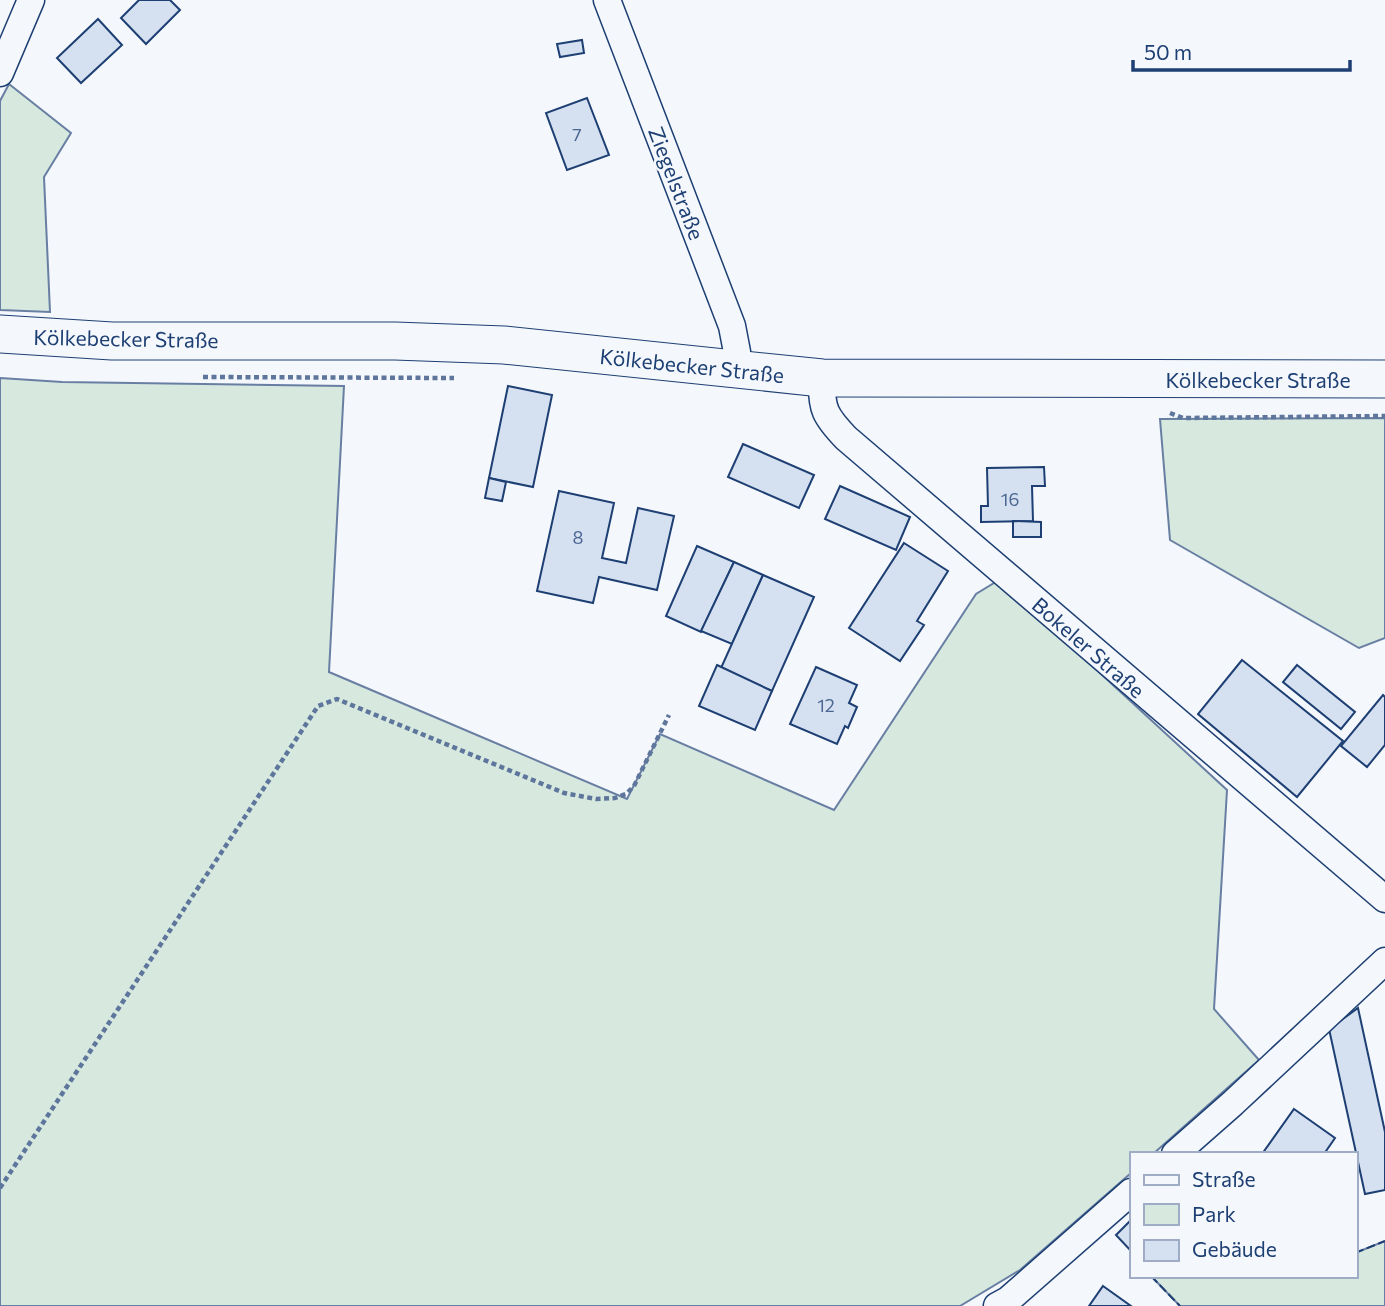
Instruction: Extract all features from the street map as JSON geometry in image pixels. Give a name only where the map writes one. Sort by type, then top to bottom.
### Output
[{"type":"main road","name":"Kölkebecker Straße","points":[[0,334],[113,341],[395,341],[504,345],[822,378],[1385,380]]},
{"type":"street","points":[[0,73],[31,0]]},
{"type":"street","name":"Ziegelstraße","points":[[607,0],[732,326],[737,352],[736,369]]},
{"type":"street","name":"Bokeler Straße","points":[[822,378],[821,403],[830,422],[846,438],[1385,899]]},
{"type":"street","points":[[1177,1152],[1385,961]]},
{"type":"street","points":[[997,1306],[1008,1300],[1130,1193]]},
{"type":"path","points":[[0,1188],[318,706],[337,699],[549,789],[596,799],[615,798],[626,794],[634,786],[669,715]]},
{"type":"green space","points":[[9,84],[71,133],[44,177],[50,312],[0,310],[0,101]]},
{"type":"green space","points":[[0,378],[62,382],[344,386],[329,672],[627,799],[660,734],[834,810],[976,594],[999,580],[1227,790],[1214,1009],[1259,1060],[1155,1152],[1130,1152],[1130,1174],[1020,1270],[960,1306],[0,1306]]},
{"type":"green space","points":[[1385,418],[1385,638],[1359,648],[1170,540],[1160,419]]},
{"type":"green space","points":[[1385,1241],[1385,1306],[1180,1306],[1153,1278],[1357,1278],[1357,1252]]},
{"type":"building","points":[[139,0],[170,0],[180,10],[146,44],[121,18]]},
{"type":"building","points":[[98,19],[122,45],[81,83],[57,58]]},
{"type":"building","points":[[582,40],[584,53],[560,57],[557,44]]},
{"type":"building","points":[[587,98],[609,155],[567,170],[546,113]]},
{"type":"building","points":[[508,386],[552,395],[533,487],[489,478]]},
{"type":"building","points":[[743,444],[814,475],[799,508],[728,477]]},
{"type":"building","points":[[1044,467],[1045,486],[1032,486],[1033,521],[981,522],[981,506],[988,506],[987,468]]},
{"type":"building","points":[[489,478],[506,482],[502,501],[485,498]]},
{"type":"building","points":[[840,486],[910,517],[896,550],[825,519]]},
{"type":"building","points":[[559,491],[614,503],[602,558],[626,563],[638,508],[674,516],[657,590],[599,577],[593,603],[537,591]]},
{"type":"building","points":[[1013,521],[1041,522],[1041,537],[1013,537]]},
{"type":"building","points":[[904,543],[948,571],[917,621],[924,625],[900,661],[849,628]]},
{"type":"building","points":[[697,546],[734,562],[701,632],[666,616]]},
{"type":"building","points":[[734,562],[763,575],[732,644],[701,631]]},
{"type":"building","points":[[763,575],[814,597],[772,691],[721,668]]},
{"type":"building","points":[[1242,660],[1343,741],[1297,797],[1198,714]]},
{"type":"building","points":[[717,665],[772,691],[755,730],[699,706]]},
{"type":"building","points":[[1297,665],[1355,712],[1341,729],[1283,682]]},
{"type":"building","points":[[816,667],[857,685],[849,703],[857,707],[837,744],[790,724]]},
{"type":"building","points":[[1383,695],[1385,745],[1367,767],[1341,746]]},
{"type":"building","points":[[1358,1008],[1385,1132],[1385,1190],[1365,1194],[1329,1029]]},
{"type":"building","points":[[1294,1109],[1335,1138],[1325,1152],[1263,1152]]},
{"type":"building","points":[[1130,1221],[1130,1250],[1116,1235]]},
{"type":"building","points":[[1103,1286],[1131,1306],[1089,1306]]},
{"type":"fence","points":[[1357,1252],[1385,1241]]},
{"type":"fence","points":[[1153,1278],[1180,1306]]}]
